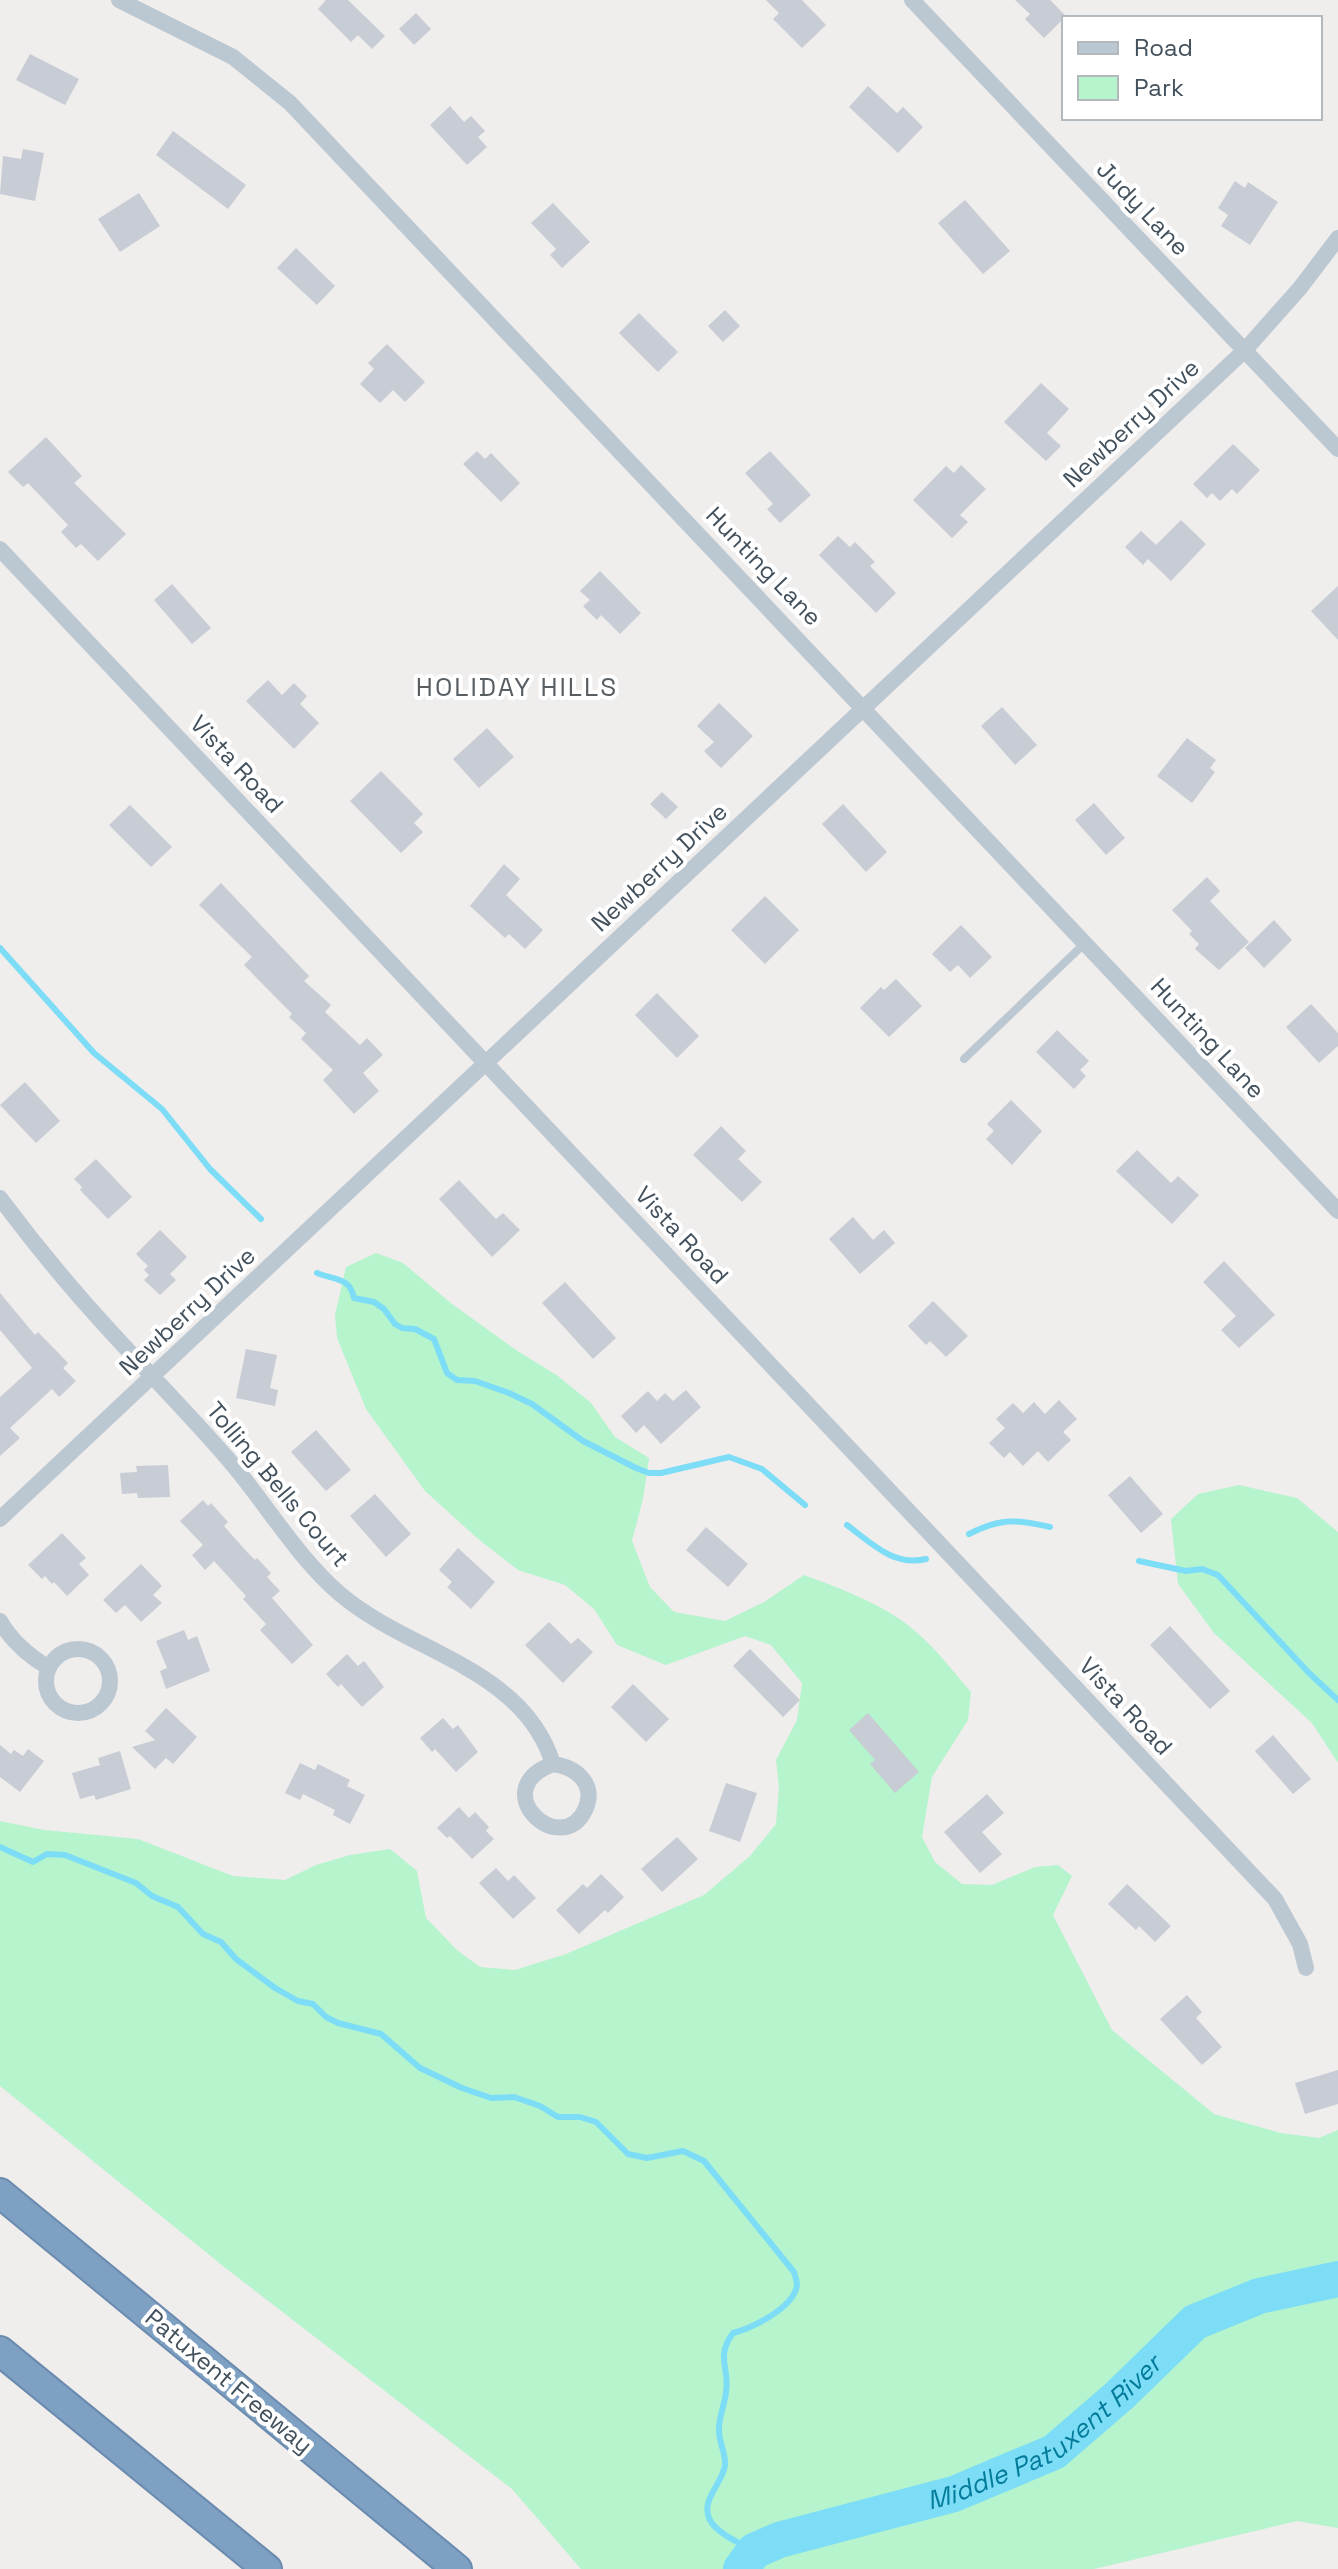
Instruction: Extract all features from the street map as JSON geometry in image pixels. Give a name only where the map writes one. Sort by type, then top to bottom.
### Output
[{"type":"highway","name":"Patuxent Freeway","points":[[0,2193],[457,2569]]},
{"type":"highway","points":[[0,2351],[267,2569]]},
{"type":"street","name":"Hunting Lane","points":[[119,0],[233,57],[290,103],[1338,1211]]},
{"type":"street","name":"Judy Lane","points":[[912,0],[1338,449]]},
{"type":"street","name":"Newberry Drive","points":[[0,1519],[1245,350],[1300,288],[1338,238]]},
{"type":"street","name":"Vista Road","points":[[0,549],[1275,1899],[1300,1944],[1306,1968]]},
{"type":"street","name":"Tolling Bells Court","points":[[0,1198],[74,1291],[242,1475],[317,1572],[367,1614],[468,1668],[493,1685],[532,1722],[553,1764]]},
{"type":"street","points":[[0,1621],[17,1644],[49,1668]]},
{"type":"lane","points":[[964,1059],[1085,942]]},
{"type":"green space","points":[[376,1253],[403,1263],[452,1304],[558,1376],[591,1403],[615,1437],[649,1458],[632,1541],[650,1587],[674,1612],[725,1621],[764,1602],[804,1575],[884,1609],[912,1628],[971,1692],[968,1720],[932,1777],[922,1837],[935,1862],[962,1884],[992,1885],[1035,1867],[1058,1865],[1072,1876],[1053,1915],[1112,2030],[1214,2114],[1281,2133],[1319,2138],[1338,2130],[1338,2528],[1297,2521],[1094,2569],[581,2569],[512,2489],[228,2270],[0,2086],[0,1821],[44,1830],[138,1839],[233,1876],[285,1880],[316,1865],[350,1855],[390,1849],[417,1871],[426,1918],[457,1950],[480,1967],[515,1970],[566,1954],[704,1895],[750,1856],[776,1824],[779,1787],[776,1760],[797,1720],[802,1683],[771,1645],[745,1636],[666,1665],[617,1645],[594,1609],[565,1585],[518,1570],[425,1491],[366,1409],[337,1338],[335,1315],[346,1267]]},
{"type":"green space","points":[[1239,1485],[1297,1498],[1338,1532],[1338,1763],[1312,1723],[1214,1633],[1178,1584],[1171,1519],[1198,1494]]},
{"type":"building","points":[[326,0],[348,0],[385,36],[372,49],[358,35],[351,42],[318,9]]},
{"type":"building","points":[[766,0],[802,0],[826,25],[802,48],[773,19],[779,13]]},
{"type":"building","points":[[1015,0],[1050,0],[1066,16],[1062,16],[1062,20],[1044,38],[1025,19],[1030,14]]},
{"type":"building","points":[[416,13],[431,29],[414,45],[399,29]]},
{"type":"building","points":[[30,54],[79,79],[65,105],[16,80]]},
{"type":"building","points":[[868,86],[897,113],[903,107],[923,127],[898,153],[849,107]]},
{"type":"building","points":[[450,106],[464,122],[471,116],[485,131],[478,137],[487,147],[467,165],[430,125]]},
{"type":"building","points":[[173,131],[246,185],[228,209],[156,155]]},
{"type":"building","points":[[23,149],[44,153],[35,201],[0,194],[3,156],[21,159]]},
{"type":"building","points":[[1235,181],[1245,188],[1248,182],[1278,202],[1250,245],[1221,226],[1228,215],[1218,208]]},
{"type":"building","points":[[139,193],[160,226],[120,252],[98,219]]},
{"type":"building","points":[[965,200],[1010,251],[983,274],[938,223]]},
{"type":"building","points":[[553,203],[590,242],[562,268],[550,255],[556,249],[531,223]]},
{"type":"building","points":[[296,248],[335,286],[317,305],[277,268]]},
{"type":"building","points":[[725,310],[740,326],[723,342],[708,326]]},
{"type":"building","points":[[639,313],[678,352],[658,372],[619,333]]},
{"type":"building","points":[[387,344],[425,382],[405,402],[393,390],[380,403],[360,384],[374,369],[368,363]]},
{"type":"building","points":[[1041,383],[1069,409],[1047,433],[1061,446],[1046,461],[1004,422]]},
{"type":"building","points":[[46,437],[82,476],[74,483],[126,534],[98,561],[81,544],[76,548],[61,532],[68,525],[28,483],[23,487],[8,472]]},
{"type":"building","points":[[1233,444],[1260,470],[1237,494],[1232,489],[1220,501],[1212,493],[1207,498],[1193,484]]},
{"type":"building","points":[[477,451],[485,459],[491,453],[520,483],[501,502],[463,464]]},
{"type":"building","points":[[770,451],[811,495],[780,523],[767,509],[773,504],[745,473]]},
{"type":"building","points":[[961,465],[986,489],[960,515],[968,522],[952,538],[913,500],[946,466],[954,473]]},
{"type":"building","points":[[1181,520],[1206,544],[1171,581],[1148,559],[1143,565],[1125,547],[1141,531],[1156,545]]},
{"type":"building","points":[[838,536],[850,547],[855,542],[875,562],[870,566],[896,593],[876,613],[819,555]]},
{"type":"building","points":[[600,571],[641,613],[620,634],[601,615],[597,620],[583,606],[590,600],[580,591]]},
{"type":"building","points":[[172,584],[211,628],[192,644],[154,600]]},
{"type":"building","points":[[1338,586],[1338,640],[1311,611]]},
{"type":"building","points":[[268,680],[282,695],[294,683],[307,696],[300,704],[319,723],[294,749],[246,701]]},
{"type":"building","points":[[719,703],[753,736],[721,768],[704,751],[714,742],[697,726]]},
{"type":"building","points":[[1002,707],[1037,745],[1015,765],[981,726]]},
{"type":"building","points":[[487,728],[514,757],[479,788],[453,759]]},
{"type":"building","points":[[1187,738],[1216,760],[1210,768],[1215,772],[1192,803],[1157,776]]},
{"type":"building","points":[[381,771],[423,814],[414,823],[423,832],[401,853],[350,801]]},
{"type":"building","points":[[662,792],[678,807],[666,819],[650,804]]},
{"type":"building","points":[[1094,803],[1125,838],[1106,855],[1075,820]]},
{"type":"building","points":[[843,804],[887,852],[866,872],[822,824]]},
{"type":"building","points":[[130,805],[172,847],[151,867],[109,825]]},
{"type":"building","points":[[504,864],[520,879],[506,895],[543,930],[525,949],[509,934],[505,938],[470,906]]},
{"type":"building","points":[[1207,877],[1220,891],[1210,901],[1249,942],[1219,970],[1195,949],[1199,944],[1189,934],[1192,931],[1172,910]]},
{"type":"building","points":[[221,883],[309,976],[304,981],[331,1005],[325,1012],[360,1045],[367,1038],[383,1055],[363,1073],[379,1091],[354,1114],[323,1080],[333,1070],[301,1039],[306,1033],[289,1017],[292,1014],[244,965],[252,957],[199,905]]},
{"type":"building","points":[[765,896],[799,930],[765,964],[731,930]]},
{"type":"building","points":[[1274,920],[1292,940],[1264,968],[1245,948]]},
{"type":"building","points":[[961,925],[992,957],[970,978],[958,965],[950,972],[932,954]]},
{"type":"building","points":[[896,979],[922,1006],[889,1037],[860,1008],[881,987],[884,990]]},
{"type":"building","points":[[657,993],[699,1036],[677,1058],[635,1015]]},
{"type":"building","points":[[1311,1004],[1338,1033],[1338,1046],[1319,1063],[1286,1027]]},
{"type":"building","points":[[1057,1030],[1089,1061],[1080,1070],[1086,1076],[1074,1089],[1036,1052]]},
{"type":"building","points":[[25,1082],[60,1121],[36,1143],[0,1105]]},
{"type":"building","points":[[1011,1100],[1042,1131],[1012,1165],[986,1139],[994,1131],[987,1124]]},
{"type":"building","points":[[721,1126],[746,1151],[738,1159],[762,1182],[742,1202],[693,1155]]},
{"type":"building","points":[[1137,1150],[1171,1183],[1178,1176],[1199,1195],[1172,1224],[1116,1171]]},
{"type":"building","points":[[96,1159],[132,1197],[108,1219],[80,1190],[82,1187],[74,1179]]},
{"type":"building","points":[[459,1180],[496,1219],[503,1213],[520,1230],[492,1257],[439,1199]]},
{"type":"building","points":[[853,1217],[873,1240],[884,1230],[895,1243],[860,1274],[829,1239]]},
{"type":"building","points":[[160,1230],[187,1257],[170,1274],[176,1280],[160,1295],[144,1280],[149,1275],[144,1270],[148,1266],[136,1254]]},
{"type":"building","points":[[1224,1261],[1275,1315],[1239,1348],[1221,1330],[1236,1316],[1203,1282]]},
{"type":"building","points":[[565,1282],[616,1338],[593,1359],[542,1303]]},
{"type":"building","points":[[0,1293],[35,1335],[38,1332],[68,1363],[63,1368],[76,1381],[59,1397],[52,1389],[10,1428],[20,1438],[0,1456],[0,1397],[32,1368],[0,1330]]},
{"type":"building","points":[[933,1301],[968,1336],[946,1357],[930,1341],[926,1345],[908,1326]]},
{"type":"building","points":[[246,1349],[277,1355],[270,1388],[278,1390],[275,1406],[236,1398]]},
{"type":"building","points":[[686,1390],[701,1407],[661,1444],[644,1425],[636,1433],[621,1416],[648,1391],[657,1401],[665,1393],[673,1401]]},
{"type":"building","points":[[1059,1400],[1077,1419],[1063,1432],[1071,1440],[1048,1462],[1038,1451],[1023,1466],[1010,1452],[1004,1458],[989,1443],[1005,1428],[996,1419],[1013,1403],[1023,1413],[1034,1402],[1045,1414]]},
{"type":"building","points":[[316,1430],[351,1470],[326,1491],[291,1452]]},
{"type":"building","points":[[168,1465],[170,1497],[138,1498],[137,1493],[122,1494],[120,1473],[137,1472],[136,1466]]},
{"type":"building","points":[[1130,1476],[1163,1514],[1141,1533],[1108,1495]]},
{"type":"building","points":[[375,1494],[411,1534],[386,1557],[350,1516]]},
{"type":"building","points":[[203,1500],[208,1506],[211,1503],[228,1522],[224,1526],[271,1573],[267,1577],[280,1591],[272,1598],[313,1645],[292,1664],[260,1630],[266,1624],[214,1561],[205,1570],[192,1555],[203,1545],[180,1521]]},
{"type":"building","points":[[706,1527],[748,1564],[728,1587],[686,1550]]},
{"type":"building","points":[[62,1533],[86,1558],[79,1564],[89,1575],[67,1596],[54,1582],[52,1584],[45,1576],[42,1579],[28,1565]]},
{"type":"building","points":[[458,1548],[495,1582],[471,1609],[447,1587],[452,1582],[439,1570]]},
{"type":"building","points":[[141,1564],[162,1586],[153,1595],[162,1603],[141,1622],[125,1605],[116,1613],[103,1600]]},
{"type":"building","points":[[549,1622],[571,1644],[578,1638],[593,1652],[563,1683],[525,1645]]},
{"type":"building","points":[[1170,1626],[1230,1691],[1210,1709],[1150,1645]]},
{"type":"building","points":[[184,1630],[188,1640],[197,1636],[210,1671],[166,1689],[160,1671],[167,1668],[156,1641]]},
{"type":"building","points":[[750,1649],[800,1700],[783,1717],[733,1666]]},
{"type":"building","points":[[347,1654],[358,1666],[364,1661],[384,1687],[362,1707],[341,1684],[338,1687],[326,1674]]},
{"type":"building","points":[[633,1684],[669,1719],[646,1742],[611,1707]]},
{"type":"building","points":[[166,1708],[197,1737],[173,1764],[166,1758],[155,1769],[132,1747],[155,1740],[145,1731]]},
{"type":"building","points":[[868,1713],[919,1772],[895,1793],[870,1764],[875,1760],[849,1730]]},
{"type":"building","points":[[443,1718],[453,1729],[458,1725],[478,1752],[456,1772],[420,1738]]},
{"type":"building","points":[[1273,1735],[1311,1779],[1293,1794],[1255,1751]]},
{"type":"building","points":[[0,1745],[11,1754],[14,1750],[23,1756],[28,1749],[44,1761],[20,1792],[0,1777]]},
{"type":"building","points":[[120,1751],[131,1789],[96,1800],[94,1795],[80,1799],[72,1773],[100,1765],[98,1758]]},
{"type":"building","points":[[300,1763],[315,1770],[318,1764],[350,1780],[347,1786],[365,1795],[350,1824],[333,1815],[335,1810],[303,1794],[300,1800],[285,1793]]},
{"type":"building","points":[[726,1783],[757,1793],[740,1842],[709,1831]]},
{"type":"building","points":[[987,1794],[1004,1813],[982,1832],[1002,1854],[980,1873],[944,1832]]},
{"type":"building","points":[[459,1807],[469,1818],[475,1812],[489,1827],[486,1831],[494,1839],[472,1859],[450,1836],[447,1838],[437,1828]]},
{"type":"building","points":[[677,1837],[698,1859],[662,1892],[641,1869]]},
{"type":"building","points":[[496,1868],[508,1881],[514,1875],[536,1898],[513,1919],[479,1883]]},
{"type":"building","points":[[601,1874],[624,1897],[579,1934],[556,1910],[583,1884],[587,1888]]},
{"type":"building","points":[[1127,1884],[1171,1926],[1155,1942],[1139,1926],[1136,1930],[1108,1904]]},
{"type":"building","points":[[1187,1995],[1202,2012],[1196,2018],[1222,2047],[1202,2065],[1160,2019]]},
{"type":"building","points":[[1338,2070],[1338,2104],[1305,2114],[1295,2083]]},
{"type":"waterway","points":[[0,948],[94,1053],[162,1109],[210,1169],[261,1219]]},
{"type":"waterway","points":[[317,1273],[345,1283],[354,1298],[374,1302],[402,1328],[415,1329],[434,1339],[447,1373],[457,1380],[475,1381],[532,1404],[583,1441],[636,1468],[661,1473],[729,1457],[762,1469],[805,1505]]},
{"type":"waterway","points":[[969,1534],[990,1525],[1009,1522],[1050,1527]]},
{"type":"waterway","points":[[847,1525],[893,1557],[914,1561],[926,1559]]},
{"type":"waterway","points":[[1139,1561],[1186,1571],[1202,1569],[1218,1575],[1338,1700]]},
{"type":"waterway","points":[[0,1847],[33,1862],[47,1854],[65,1855],[136,1883],[152,1896],[178,1907],[203,1934],[221,1942],[236,1959],[275,1988],[298,2001],[313,2004],[326,2017],[338,2023],[381,2034],[420,2068],[462,2088],[491,2098],[514,2097],[540,2106],[558,2117],[580,2117],[596,2122],[628,2154],[647,2158],[683,2151],[704,2161],[794,2272],[797,2283],[788,2302],[761,2322],[733,2333],[725,2349],[727,2383],[719,2429],[725,2465],[707,2511],[717,2528],[754,2551]]},
{"type":"waterway","name":"Middle Patuxent River","points":[[741,2569],[754,2551],[779,2540],[954,2494],[1054,2452],[1120,2395],[1195,2322],[1259,2296],[1338,2279]]},
{"type":"district","name":"HOLIDAY HILLS","points":[[517,687]]}]
